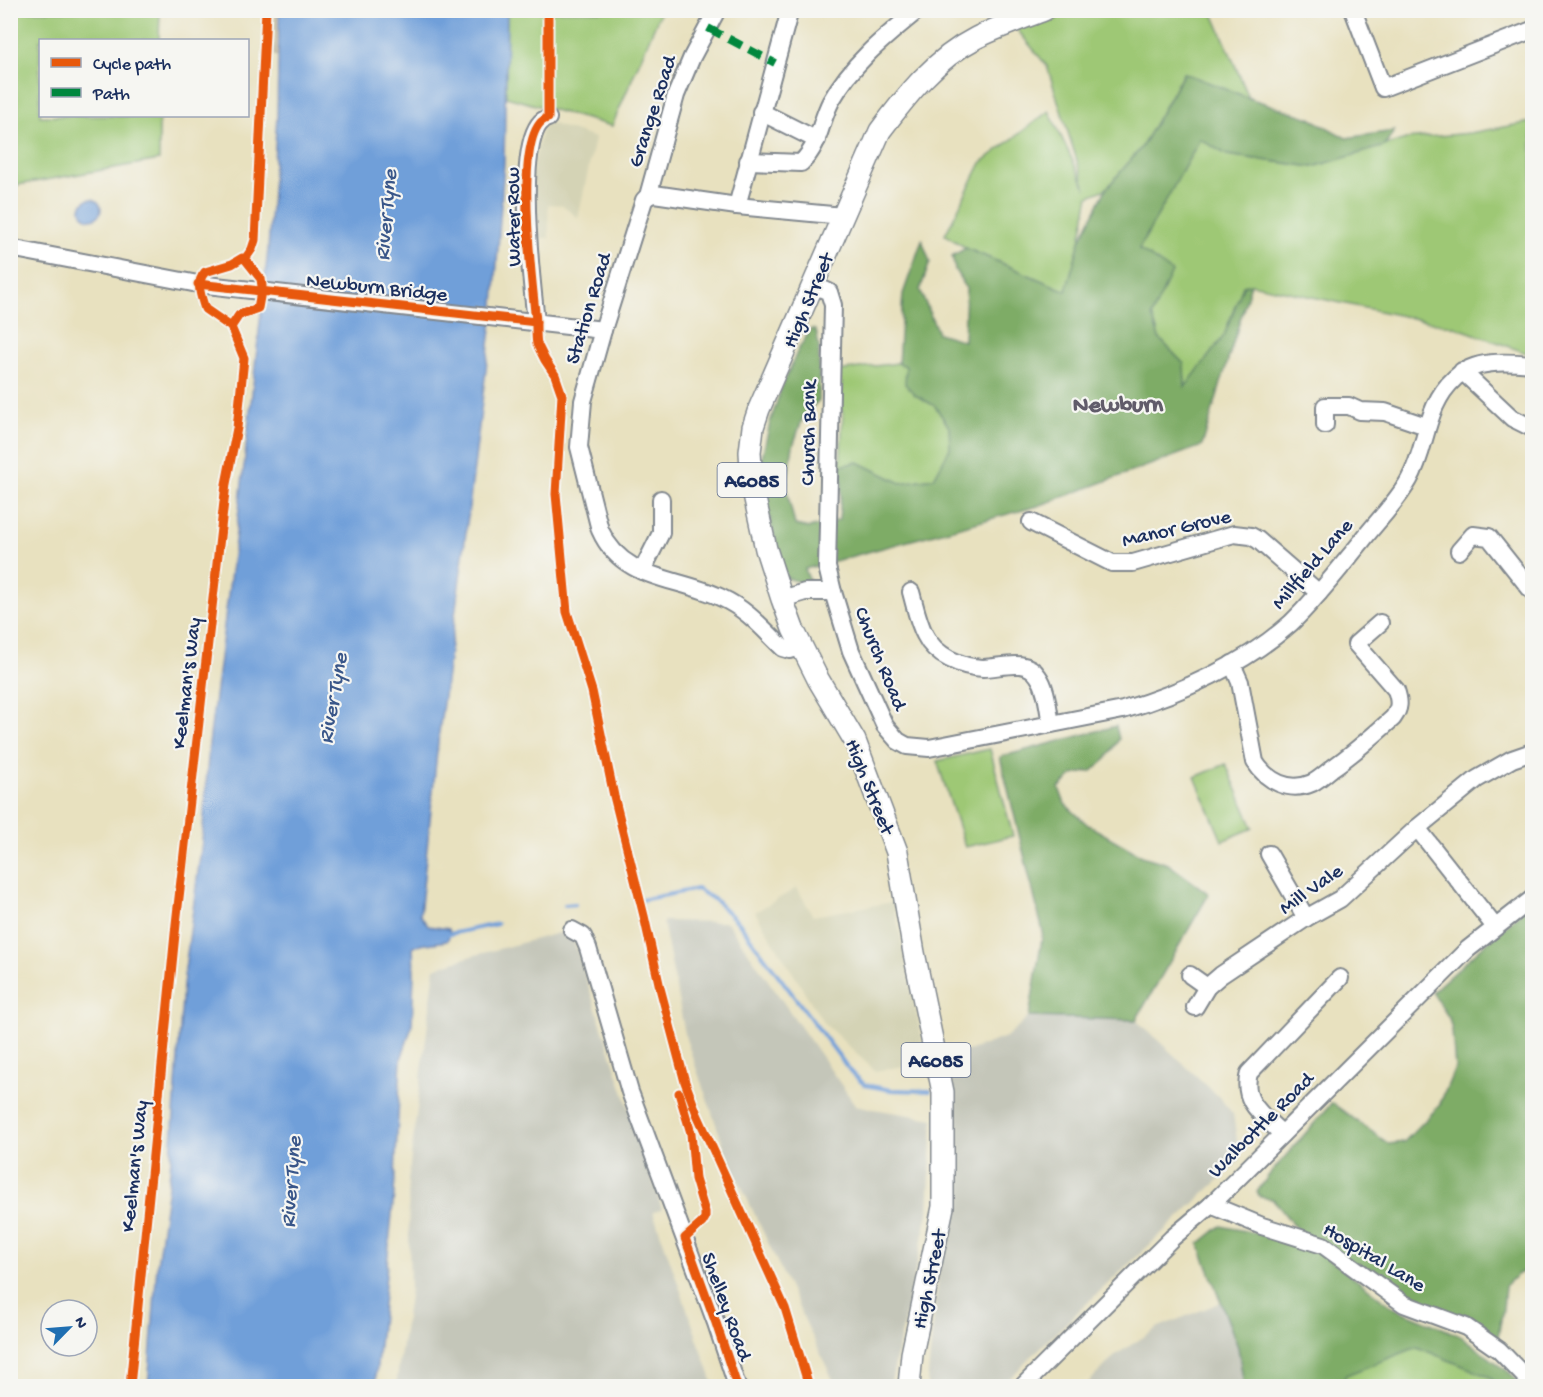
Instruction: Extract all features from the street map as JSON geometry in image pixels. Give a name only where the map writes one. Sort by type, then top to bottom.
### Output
[{"type":"main road","name":"A6085","points":[[843,216],[880,131],[908,94],[939,64],[973,39],[1044,10]]},
{"type":"main road","name":"High Street","points":[[843,216],[759,409],[753,427],[750,452],[753,490],[766,549],[782,600],[801,647],[855,741],[897,852],[914,953],[943,1092],[943,1206],[912,1354],[909,1386]]},
{"type":"street","name":"Grange Road","points":[[648,195],[676,95],[692,57],[717,10]]},
{"type":"street","points":[[737,206],[790,10]]},
{"type":"street","points":[[748,161],[801,163],[812,152],[831,102],[853,68],[879,41],[918,10]]},
{"type":"street","points":[[1357,12],[1383,88],[1533,30]]},
{"type":"street","points":[[761,112],[817,140]]},
{"type":"street","name":"Water Row","points":[[537,322],[528,236],[527,192],[530,148],[537,126],[541,120],[548,118]]},
{"type":"street","points":[[648,195],[843,216]]},
{"type":"street","name":"Station Road","points":[[648,195],[644,200],[583,401],[579,447],[597,519],[606,542],[621,560],[642,571],[722,597],[751,615],[783,648],[790,650],[801,647]]},
{"type":"street","name":"Newburn Bridge","points":[[10,248],[182,282],[603,330]]},
{"type":"street","name":"Church Bank","points":[[814,285],[829,292],[833,305],[827,567],[833,592]]},
{"type":"street","points":[[1533,364],[1482,364],[1462,371],[1512,418],[1533,428]]},
{"type":"street","name":"Millfield Lane","points":[[1051,724],[1123,710],[1177,692],[1232,663],[1282,630],[1319,593],[1408,482],[1436,403],[1452,380],[1462,371]]},
{"type":"street","points":[[1325,425],[1325,406],[1349,406],[1360,411],[1394,414],[1426,426]]},
{"type":"street","points":[[642,571],[661,533],[661,499]]},
{"type":"street","name":"Manor Grove","points":[[1031,522],[1112,562],[1122,564],[1133,563],[1234,534],[1251,536],[1268,547],[1319,593]]},
{"type":"street","points":[[1460,551],[1473,536],[1489,537],[1533,591]]},
{"type":"street","name":"Church Road","points":[[782,600],[805,592],[833,592],[860,673],[885,726],[898,741],[917,748],[929,748],[1051,724]]},
{"type":"street","points":[[911,592],[926,637],[946,658],[982,668],[1018,664],[1035,671],[1043,686],[1051,724]]},
{"type":"street","points":[[1232,663],[1240,682],[1255,762],[1261,772],[1279,784],[1291,786],[1312,783],[1343,761],[1393,718],[1399,710],[1396,690],[1356,644],[1380,623]]},
{"type":"street","name":"Mill Vale","points":[[1195,1007],[1207,987],[1221,975],[1305,918],[1340,899],[1417,828],[1477,779],[1512,759],[1533,752]]},
{"type":"street","points":[[1417,828],[1495,927]]},
{"type":"street","points":[[1269,854],[1305,918]]},
{"type":"street","name":"Walbottle Road","points":[[1023,1386],[1172,1238],[1211,1205],[1460,957],[1533,899]]},
{"type":"street","name":"Shelley Road","points":[[572,930],[583,936],[588,948],[630,1092],[717,1323],[737,1386]]},
{"type":"street","points":[[1190,975],[1207,987]]},
{"type":"street","points":[[1282,1134],[1249,1100],[1245,1085],[1249,1073],[1340,978]]},
{"type":"street","name":"Hospital Lane","points":[[1211,1205],[1262,1226],[1323,1245],[1404,1304],[1466,1327],[1499,1350],[1533,1384]]},
{"type":"shaded area","points":[[547,122],[595,138],[578,218],[562,205],[548,204],[549,238],[535,238],[532,173],[542,129]]},
{"type":"shaded area","points":[[797,888],[813,916],[893,902],[927,1062],[875,1071],[824,1023],[755,912]]},
{"type":"shaded area","points":[[663,921],[727,922],[856,1106],[933,1119],[928,1213],[890,1386],[841,1386],[834,1382],[728,1158],[686,1039]]},
{"type":"shaded area","points":[[570,930],[662,1209],[653,1212],[714,1386],[396,1386],[410,1289],[408,1181],[435,968]]},
{"type":"shaded area","points":[[1029,1017],[1136,1020],[1218,1096],[1233,1114],[1240,1160],[1002,1386],[931,1386],[927,1384],[940,1261],[957,1171],[950,1053],[968,1051],[1006,1037]]},
{"type":"shaded area","points":[[1222,1302],[1238,1347],[1244,1386],[1085,1386],[1117,1354],[1159,1327]]},
{"type":"green space","points":[[10,11],[160,11],[159,39],[39,39],[39,117],[159,117],[159,160],[11,186]]},
{"type":"green space","points":[[507,11],[661,11],[612,126],[506,97]]},
{"type":"green space","points":[[1058,11],[1212,11],[1249,98],[1183,73],[1141,148],[1106,189],[1089,196],[1080,241],[1066,291],[966,248],[945,235],[981,163],[1049,111],[1086,189],[1047,66],[1015,27]]},
{"type":"green space","points":[[1184,73],[1310,118],[1346,138],[1394,131],[1385,146],[1313,167],[1227,155],[1200,139],[1139,249],[1172,272],[1152,315],[1159,338],[1184,364],[1185,387],[1224,336],[1243,286],[1251,284],[1202,446],[1038,506],[805,569],[811,585],[786,578],[759,470],[781,389],[798,350],[811,329],[816,330],[819,347],[819,400],[803,417],[793,446],[786,487],[795,525],[809,528],[839,520],[842,481],[840,466],[858,462],[901,483],[934,478],[950,448],[949,427],[935,406],[915,395],[905,384],[906,366],[898,363],[903,294],[922,240],[930,262],[920,290],[938,333],[964,341],[966,288],[955,270],[952,256],[966,248],[1066,291],[1080,241],[1106,189],[1141,148]]},
{"type":"green space","points":[[1532,122],[1532,355],[1455,327],[1251,284],[1234,308],[1224,336],[1185,388],[1184,364],[1159,338],[1152,315],[1171,272],[1139,249],[1200,139],[1227,155],[1313,167],[1406,139],[1470,133]]},
{"type":"green space","points":[[898,363],[906,366],[915,395],[935,406],[949,427],[951,448],[934,478],[901,483],[858,462],[840,466],[843,413],[838,400],[837,371]]},
{"type":"green space","points":[[1116,726],[1119,739],[1106,759],[1092,771],[1073,775],[1059,788],[1065,804],[1088,825],[1142,856],[1168,864],[1209,894],[1136,1020],[1029,1017],[1043,932],[1000,757]]},
{"type":"green space","points":[[990,749],[1013,836],[965,847],[937,761]]},
{"type":"green space","points":[[1226,764],[1253,828],[1222,841],[1195,777]]},
{"type":"green space","points":[[1532,904],[1532,1272],[1527,1270],[1518,1274],[1505,1286],[1497,1342],[1410,1300],[1298,1231],[1273,1199],[1260,1197],[1257,1192],[1332,1103],[1389,1144],[1404,1142],[1439,1106],[1455,1068],[1449,1018],[1432,992]]},
{"type":"green space","points":[[1221,1226],[1270,1236],[1317,1250],[1394,1308],[1459,1335],[1510,1373],[1521,1386],[1497,1386],[1490,1377],[1417,1347],[1346,1375],[1341,1386],[1244,1386],[1238,1347],[1199,1244]]},
{"type":"green space","points":[[1417,1347],[1490,1377],[1497,1386],[1341,1386],[1345,1375]]},
{"type":"sand","points":[[276,11],[285,11],[284,54],[275,55]]},
{"type":"water","name":"River Tyne","points":[[279,11],[507,11],[504,163],[494,305],[439,733],[420,915],[428,926],[449,929],[450,934],[447,941],[413,946],[412,1026],[401,1059],[394,1194],[375,1386],[148,1386],[157,1265],[170,1171],[183,984],[202,842],[209,744],[240,501],[268,250],[277,116]]},
{"type":"water","points":[[91,199],[98,202],[101,209],[98,216],[91,219],[84,216],[81,209],[84,202]]},
{"type":"waterway","points":[[636,901],[697,889],[715,900],[739,923],[851,1072],[865,1085],[891,1090],[930,1091]]},
{"type":"waterway","points":[[565,905],[575,904]]},
{"type":"waterway","points":[[445,935],[497,924]]},
{"type":"marked path","points":[[708,28],[775,63]]},
{"type":"cycle path","name":"Keelman's Way","points":[[130,1386],[176,924],[226,484],[237,428],[244,358],[231,327],[239,315],[258,308],[262,286],[261,279],[245,259],[255,240],[266,10]]},
{"type":"cycle path","points":[[548,10],[548,118],[537,128],[530,148],[527,175],[528,239],[537,344],[555,375],[562,395],[556,494],[567,612],[592,691],[614,796],[685,1082],[697,1114],[785,1308],[809,1386]]},
{"type":"cycle path","points":[[231,327],[205,309],[200,281],[205,272],[232,264],[242,258],[245,259]]},
{"type":"cycle path","points":[[198,284],[536,322]]},
{"type":"cycle path","points":[[679,1093],[691,1133],[695,1179],[705,1212],[702,1223],[685,1238],[737,1386]]},
{"type":"district","name":"Newburn","points":[[1118,403]]}]
